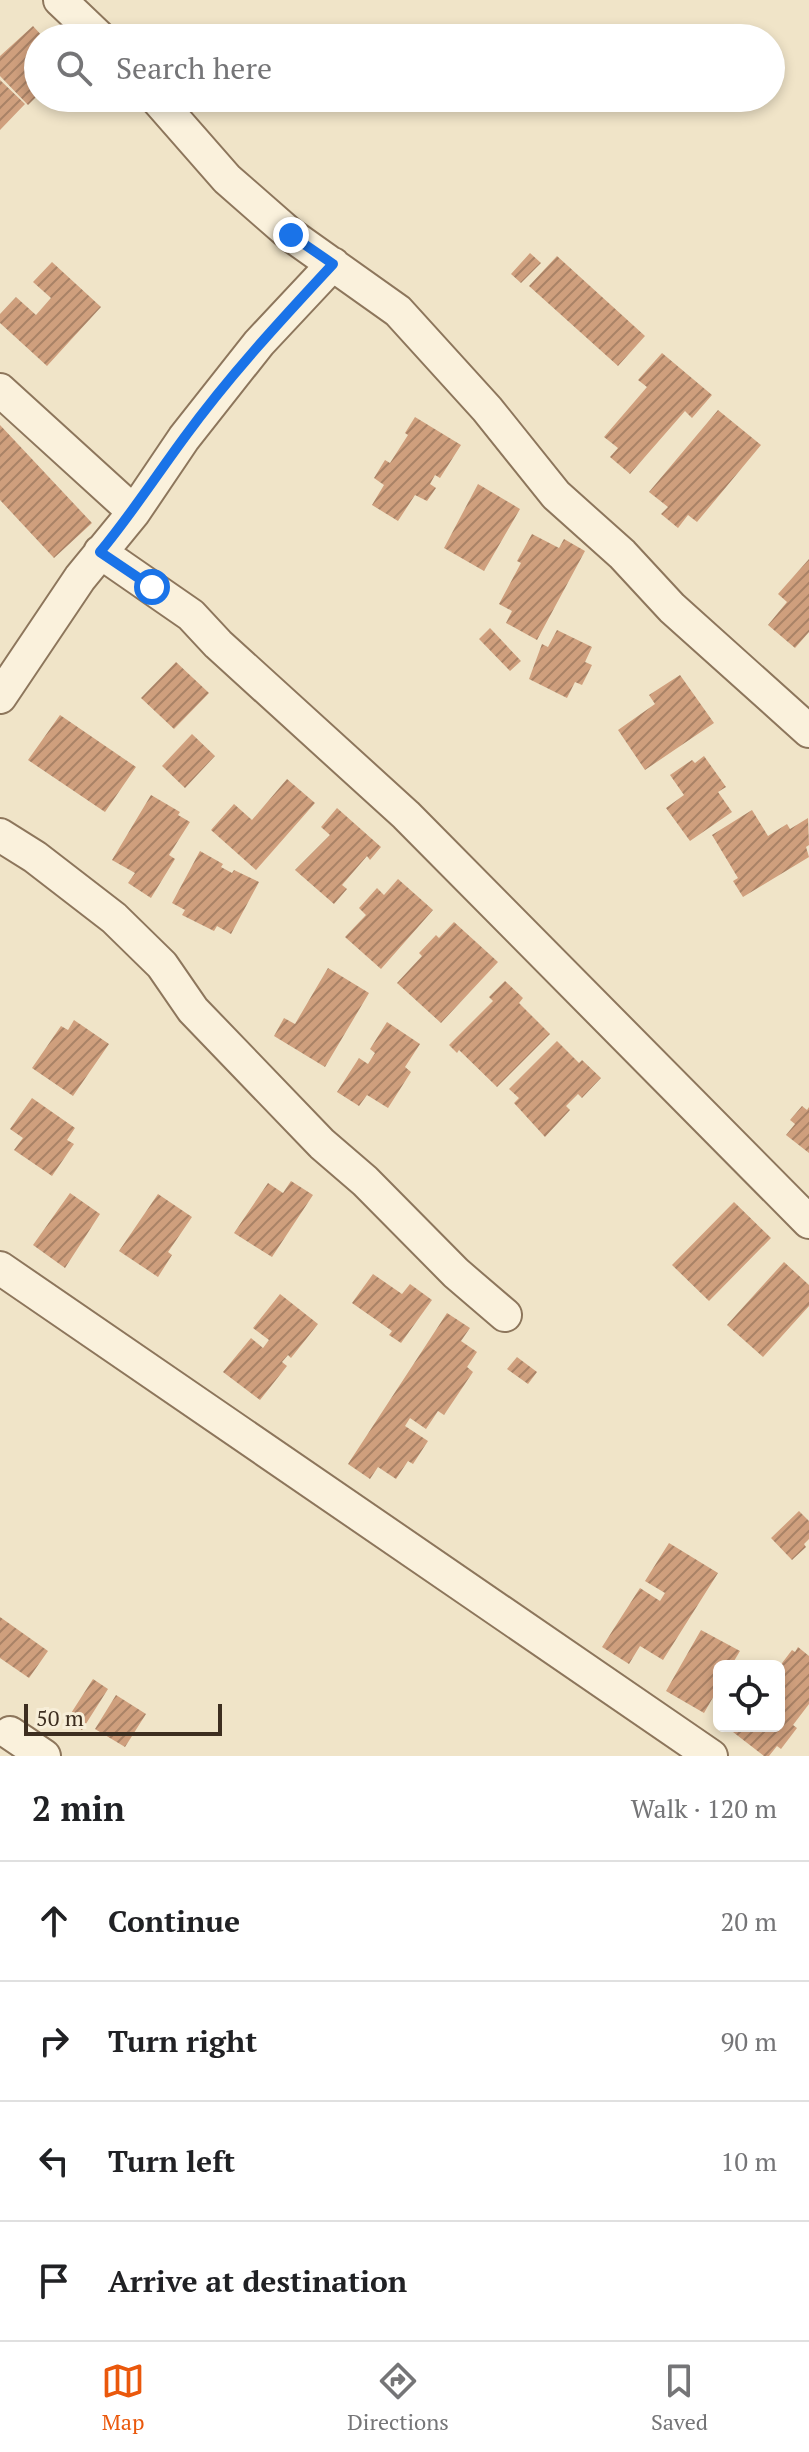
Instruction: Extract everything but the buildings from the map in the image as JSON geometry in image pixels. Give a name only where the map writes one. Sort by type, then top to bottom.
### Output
[{"type":"street","points":[[60,0],[85,24]]},
{"type":"street","points":[[168,112],[227,179],[291,235],[398,311],[487,409],[556,495],[612,544],[672,608],[809,731]]},
{"type":"street","points":[[0,697],[100,552],[134,512],[184,438],[259,343],[333,264]]},
{"type":"street","points":[[0,390],[134,512]]},
{"type":"street","points":[[100,552],[191,615],[218,644],[406,815],[809,1222]]},
{"type":"street","points":[[0,835],[35,857],[114,918],[162,965],[193,1010],[322,1144],[365,1181],[456,1273],[505,1315]]},
{"type":"street","points":[[0,1268],[711,1756]]},
{"type":"street","points":[[3,1735],[44,1756]]},
{"type":"route","points":[[152,587],[100,552],[134,512],[184,438],[259,343],[333,264],[291,235]]}]
